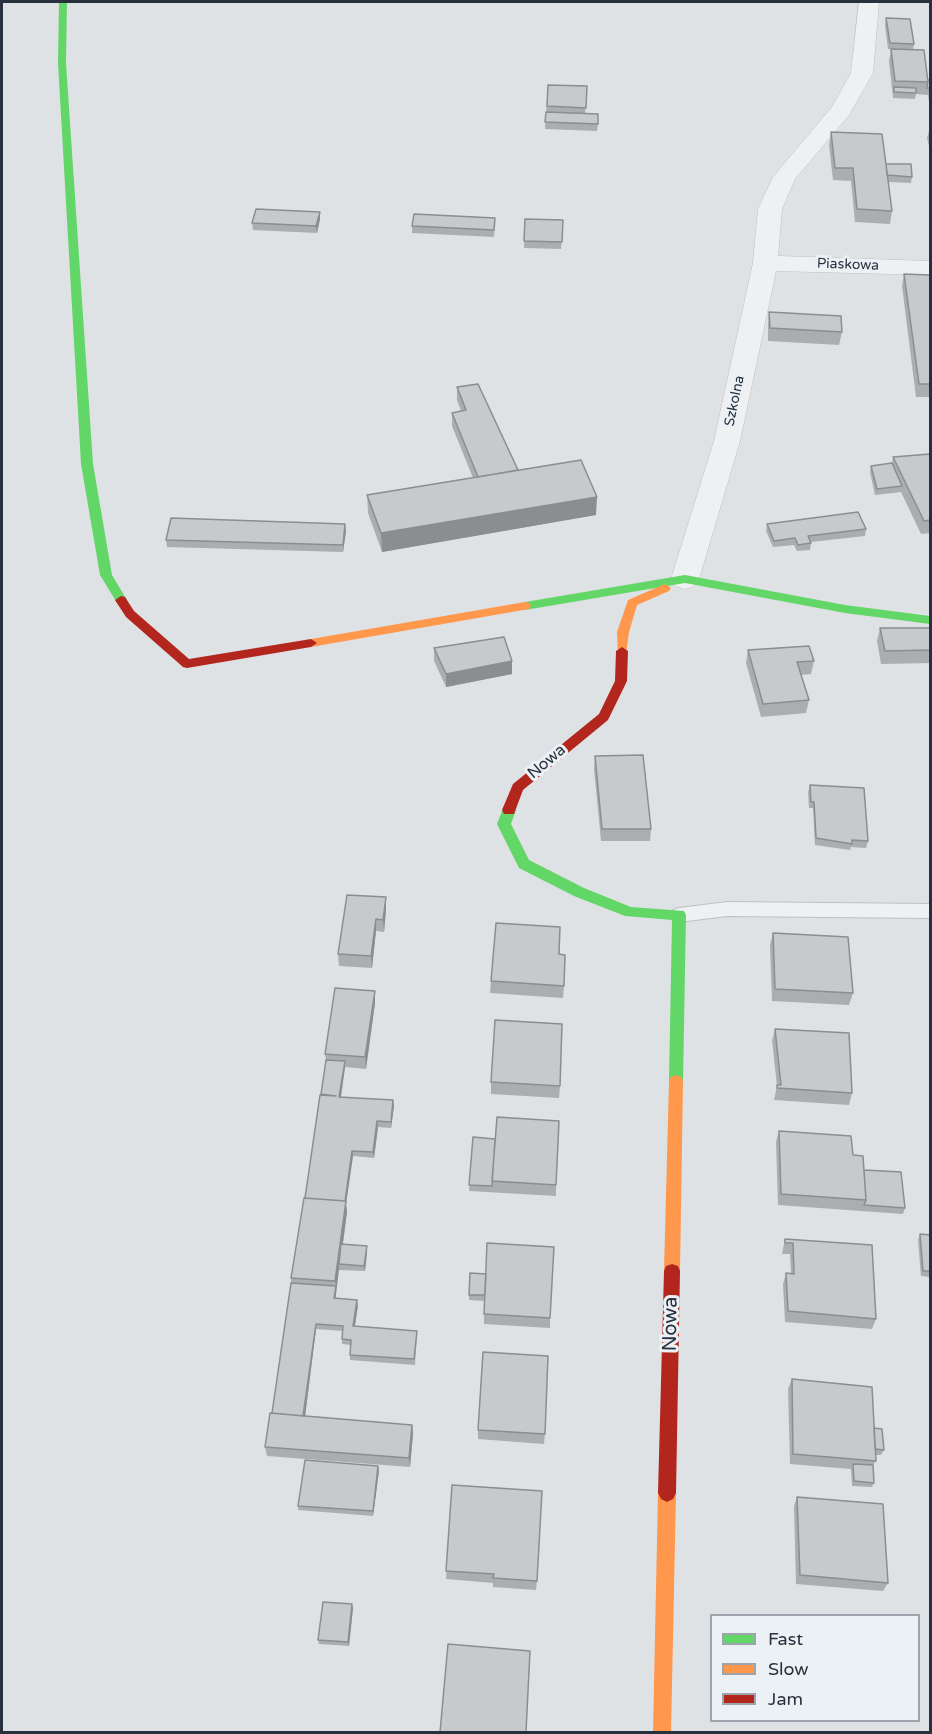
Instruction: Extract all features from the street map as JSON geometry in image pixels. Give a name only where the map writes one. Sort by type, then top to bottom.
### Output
[{"type":"street","points":[[63,2],[62,63],[87,464],[106,575],[130,614],[187,664],[686,579],[845,609],[930,620]]},
{"type":"street","name":"Szkolna","points":[[686,579],[727,441],[765,263],[770,208],[784,177],[806,148],[841,110],[862,73],[869,2]]},
{"type":"street","name":"Piaskowa","points":[[765,263],[930,268]]},
{"type":"street","name":"Nowa","points":[[662,1732],[679,915],[630,912],[579,892],[524,864],[504,824],[518,787],[604,717],[621,681],[623,632],[632,603],[686,579]]},
{"type":"lane","name":"Nowa","points":[[679,915],[727,909],[930,911]]},
{"type":"building","points":[[886,18],[910,19],[914,44],[890,43]]},
{"type":"building","points":[[891,49],[924,50],[928,82],[895,81]]},
{"type":"building","points":[[548,85],[587,86],[586,108],[547,106]]},
{"type":"building","points":[[894,87],[916,88],[916,93],[894,92]]},
{"type":"building","points":[[546,112],[598,114],[598,124],[545,122]]},
{"type":"building","points":[[831,132],[882,134],[892,211],[857,209],[853,168],[835,168]]},
{"type":"building","points":[[886,164],[911,164],[912,177],[887,175]]},
{"type":"building","points":[[256,209],[320,212],[316,226],[252,223]]},
{"type":"building","points":[[414,214],[495,218],[494,230],[412,226]]},
{"type":"building","points":[[525,219],[563,220],[562,242],[524,241]]},
{"type":"building","points":[[904,274],[930,275],[930,384],[919,384]]},
{"type":"building","points":[[769,312],[841,316],[842,332],[770,328]]},
{"type":"building","points":[[478,384],[518,470],[478,477],[452,413],[466,410],[457,387]]},
{"type":"building","points":[[930,454],[930,520],[924,521],[893,457]]},
{"type":"building","points":[[581,460],[597,497],[381,533],[367,495]]},
{"type":"building","points":[[892,463],[902,486],[877,489],[871,466]]},
{"type":"building","points":[[858,512],[866,529],[808,536],[811,543],[798,545],[795,538],[774,541],[767,524]]},
{"type":"building","points":[[171,518],[345,524],[343,545],[166,540]]},
{"type":"building","points":[[880,628],[930,628],[930,650],[885,651]]},
{"type":"building","points":[[504,637],[512,661],[446,674],[434,648]]},
{"type":"building","points":[[809,646],[814,661],[797,662],[809,700],[763,704],[748,650]]},
{"type":"building","points":[[643,755],[651,829],[602,829],[595,756]]},
{"type":"building","points":[[810,785],[864,788],[868,841],[852,840],[852,844],[816,838],[814,802],[811,802]]},
{"type":"building","points":[[347,895],[386,897],[383,920],[376,919],[371,956],[338,954]]},
{"type":"building","points":[[496,923],[560,927],[559,954],[565,955],[564,986],[491,981]]},
{"type":"building","points":[[773,933],[848,937],[853,993],[775,989]]},
{"type":"building","points":[[335,988],[375,991],[365,1057],[325,1054]]},
{"type":"building","points":[[495,1020],[562,1024],[560,1086],[491,1082]]},
{"type":"building","points":[[775,1029],[849,1033],[852,1093],[777,1088],[777,1085],[781,1085]]},
{"type":"building","points":[[326,1060],[345,1061],[339,1097],[393,1100],[391,1122],[377,1121],[373,1152],[352,1151],[345,1201],[305,1198],[320,1095],[336,1096],[321,1094]]},
{"type":"building","points":[[497,1117],[559,1121],[556,1185],[492,1181]]},
{"type":"building","points":[[779,1131],[851,1136],[853,1155],[863,1156],[866,1200],[781,1194]]},
{"type":"building","points":[[473,1137],[495,1139],[492,1186],[469,1185]]},
{"type":"building","points":[[864,1170],[901,1172],[905,1208],[864,1205],[866,1200]]},
{"type":"building","points":[[304,1198],[346,1201],[335,1281],[291,1278]]},
{"type":"building","points":[[920,1234],[930,1235],[930,1271],[923,1271]]},
{"type":"building","points":[[785,1239],[872,1245],[876,1319],[788,1311],[786,1273],[794,1274],[793,1243],[785,1243]]},
{"type":"building","points":[[487,1243],[554,1247],[550,1318],[484,1314]]},
{"type":"building","points":[[341,1244],[367,1246],[364,1266],[339,1264]]},
{"type":"building","points":[[470,1273],[486,1274],[485,1295],[469,1295]]},
{"type":"building","points":[[291,1283],[336,1286],[334,1298],[357,1300],[353,1326],[417,1331],[414,1359],[350,1355],[351,1340],[342,1339],[343,1326],[316,1324],[303,1416],[272,1413]]},
{"type":"building","points":[[483,1352],[548,1356],[545,1434],[478,1430]]},
{"type":"building","points":[[792,1379],[872,1387],[876,1461],[793,1454]]},
{"type":"building","points":[[270,1413],[412,1425],[409,1458],[265,1447]]},
{"type":"building","points":[[874,1428],[882,1429],[884,1450],[875,1449]]},
{"type":"building","points":[[305,1460],[378,1466],[373,1511],[298,1506]]},
{"type":"building","points":[[853,1464],[873,1465],[874,1483],[854,1481]]},
{"type":"building","points":[[452,1485],[542,1491],[537,1581],[493,1578],[494,1574],[446,1571]]},
{"type":"building","points":[[797,1497],[883,1504],[888,1583],[800,1575]]},
{"type":"building","points":[[323,1602],[352,1604],[348,1642],[318,1640]]},
{"type":"building","points":[[448,1644],[530,1651],[526,1732],[440,1732]]},
{"type":"traffic: fast","points":[[63,2],[62,63],[87,464],[106,575],[121,600]]},
{"type":"traffic: fast","points":[[525,606],[685,579],[845,609],[930,620]]},
{"type":"traffic: fast","points":[[509,810],[504,824],[524,864],[579,892],[630,912],[679,915],[676,1081]]},
{"type":"traffic: slow","points":[[622,651],[623,632],[632,603],[665,588]]},
{"type":"traffic: slow","points":[[311,643],[525,606]]},
{"type":"traffic: slow","points":[[672,1271],[676,1081]]},
{"type":"traffic: slow","points":[[662,1732],[667,1493]]},
{"type":"traffic: jam","points":[[121,600],[130,614],[187,664],[311,643]]},
{"type":"traffic: jam","points":[[509,810],[518,787],[604,717],[621,681],[622,651]]},
{"type":"traffic: jam","points":[[667,1493],[672,1271]]}]
